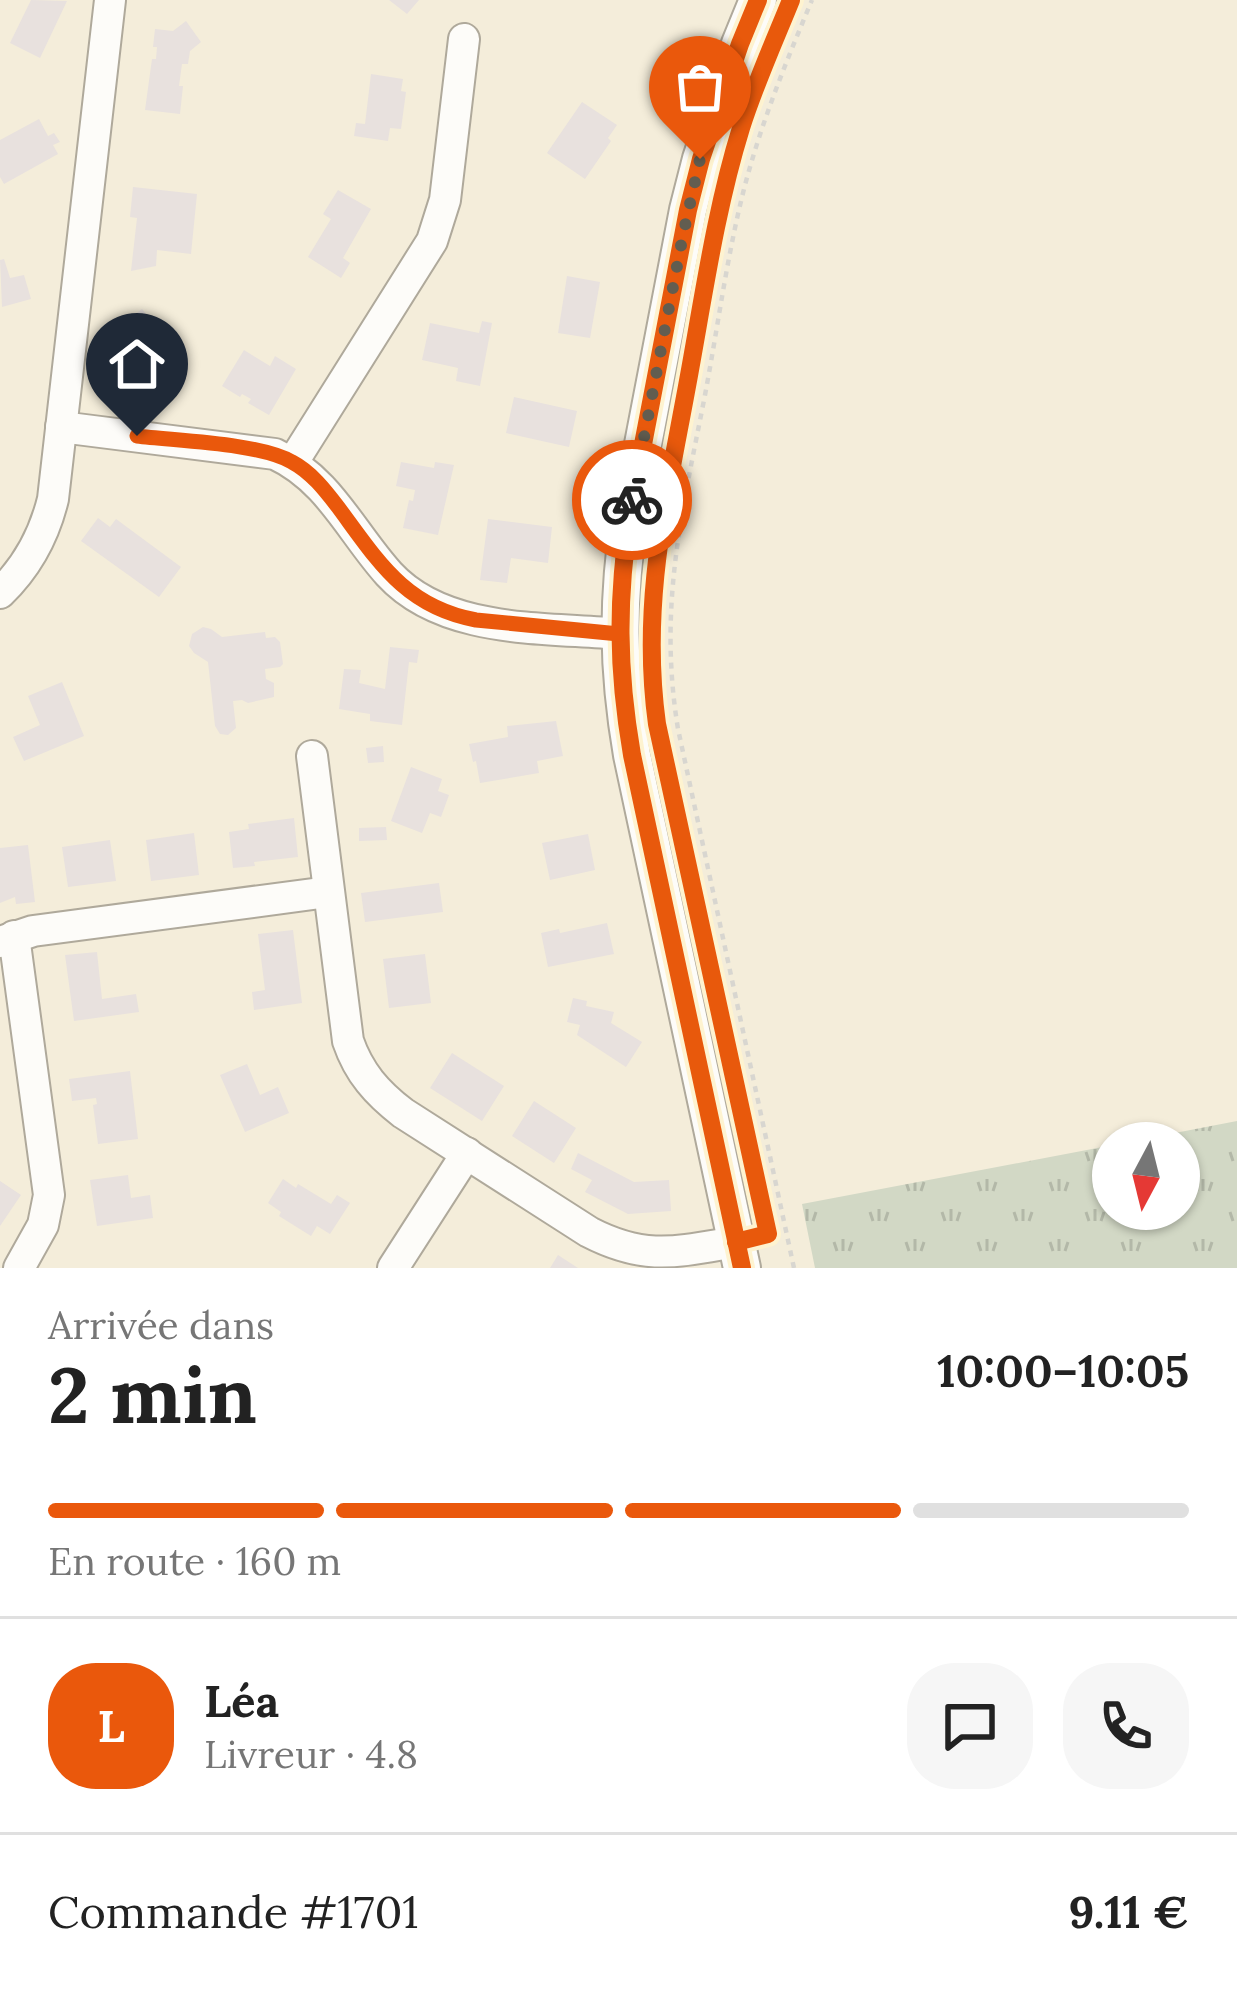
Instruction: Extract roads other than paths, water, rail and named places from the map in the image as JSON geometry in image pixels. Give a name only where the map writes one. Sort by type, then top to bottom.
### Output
[{"type":"street","points":[[0,593],[37,547],[47,524],[110,0]]},
{"type":"street","points":[[312,757],[348,1041],[355,1062],[377,1091],[589,1232],[626,1249],[739,1255],[632,754],[619,634],[630,512],[688,210],[714,116],[758,0]]},
{"type":"street","points":[[292,462],[432,241],[445,200],[464,39]]},
{"type":"street","points":[[61,428],[274,454],[307,472],[388,574],[433,608],[476,620],[619,634]]},
{"type":"street","points":[[19,1268],[43,1226],[49,1195],[7,939],[33,931],[328,892]]},
{"type":"street","points":[[393,1268],[467,1153]]}]
